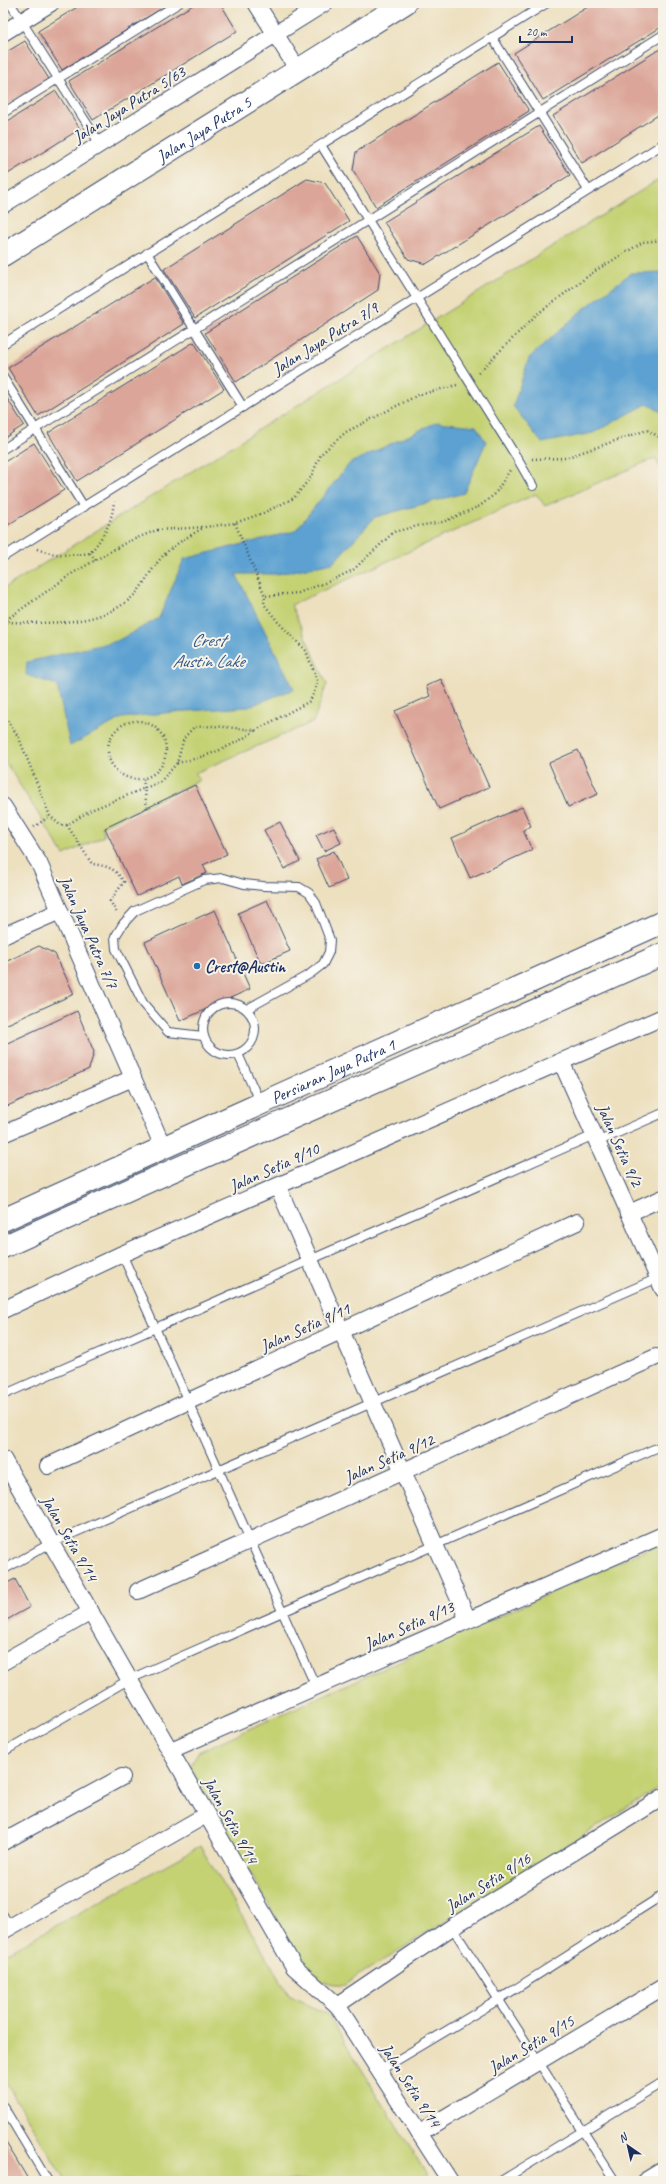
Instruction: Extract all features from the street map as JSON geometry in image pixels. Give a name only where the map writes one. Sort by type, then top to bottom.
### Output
[{"type":"main road","name":"Jalan Jaya Putra 5","points":[[3,255],[405,3]]},
{"type":"main road","name":"Persiaran Jaya Putra 1","points":[[3,1220],[164,1149],[260,1104],[663,922]]},
{"type":"main road","name":"Persiaran Jaya Putra 1","points":[[3,1247],[663,954]]},
{"type":"street","points":[[3,33],[50,3]]},
{"type":"street","points":[[256,3],[298,70]]},
{"type":"street","name":"Jalan Jaya Putra 5/63","points":[[3,205],[325,3]]},
{"type":"street","name":"Jalan Jaya Putra 7/7","points":[[3,806],[39,863],[164,1149]]},
{"type":"street","points":[[3,936],[60,911]]},
{"type":"street","name":"Jalan Setia 9/10","points":[[3,1310],[122,1254],[278,1187],[663,1017]]},
{"type":"street","name":"Jalan Setia 9/2","points":[[561,1061],[662,1285]]},
{"type":"street","points":[[3,1134],[132,1078]]},
{"type":"street","points":[[278,1187],[468,1620]]},
{"type":"street","points":[[629,1213],[663,1198]]},
{"type":"street","name":"Jalan Setia 9/11","points":[[48,1466],[577,1222]]},
{"type":"street","name":"Jalan Setia 9/12","points":[[138,1591],[656,1357]]},
{"type":"street","name":"Jalan Setia 9/14","points":[[3,1459],[7,1477],[51,1543],[294,1967],[337,2005],[450,2181]]},
{"type":"street","name":"Jalan Setia 9/13","points":[[171,1750],[663,1535]]},
{"type":"street","points":[[3,1662],[91,1612]]},
{"type":"street","points":[[3,1842],[122,1777]]},
{"type":"street","name":"Jalan Setia 9/16","points":[[337,2005],[452,1927],[662,1799]]},
{"type":"street","points":[[5,1924],[206,1815]]},
{"type":"street","name":"Jalan Setia 9/15","points":[[419,2133],[663,1987]]},
{"type":"street","points":[[645,2181],[663,2170]]},
{"type":"lane","points":[[10,3],[100,144]]},
{"type":"lane","points":[[3,113],[179,3]]},
{"type":"lane","points":[[3,344],[547,3]]},
{"type":"lane","points":[[3,449],[663,35]]},
{"type":"lane","points":[[492,37],[588,190]]},
{"type":"lane","name":"Jalan Jaya Putra 7/9","points":[[3,557],[663,144]]},
{"type":"lane","points":[[321,145],[470,382],[533,486]]},
{"type":"lane","points":[[147,253],[243,407]]},
{"type":"lane","points":[[3,377],[84,507]]},
{"type":"lane","points":[[203,1036],[168,1032],[149,1012],[116,950],[115,937],[123,924],[135,911],[204,880],[223,878],[256,885],[299,887],[309,893],[316,903],[330,940],[329,952],[323,964],[310,974],[247,1009]]},
{"type":"lane","points":[[223,1003],[232,1003],[247,1009],[255,1025],[255,1034],[246,1049],[238,1054],[230,1056],[217,1052],[207,1044],[203,1036],[204,1019],[209,1011],[215,1006],[223,1003]]},
{"type":"lane","points":[[238,1054],[260,1104]]},
{"type":"lane","points":[[3,1395],[310,1260],[596,1138],[663,1113]]},
{"type":"lane","points":[[122,1254],[316,1687]]},
{"type":"lane","points":[[3,1570],[51,1543],[373,1403],[662,1285]]},
{"type":"lane","points":[[3,1752],[130,1679],[663,1445]]},
{"type":"lane","points":[[379,2071],[498,2000],[663,1895]]},
{"type":"lane","points":[[452,1927],[615,2181]]},
{"type":"lane","points":[[500,2181],[663,2082]]},
{"type":"lane","points":[[3,2106],[48,2181]]},
{"type":"path","points":[[205,527],[178,543],[162,557],[138,591],[119,608],[97,617],[40,623],[3,622],[73,573],[96,561],[116,547],[157,530],[205,527],[235,523],[263,513],[294,498],[311,477],[321,454],[346,432],[418,395],[470,382],[536,315],[595,271],[643,242],[663,240]]},
{"type":"path","points":[[265,596],[298,593],[330,581],[352,570],[394,532],[417,526],[443,522],[480,506],[495,494],[517,458],[565,458],[647,430],[663,439]]},
{"type":"path","points":[[23,545],[53,555],[71,556],[90,553],[104,536],[112,519],[116,486]]},
{"type":"path","points":[[177,763],[212,754],[241,741],[256,730],[310,701],[318,683],[306,651],[278,622],[264,604],[265,596],[235,523]]},
{"type":"path","points":[[90,553],[96,561]]},
{"type":"path","points":[[3,714],[19,738],[50,816],[60,825],[68,824],[91,810],[160,782],[177,763],[184,738],[194,726],[214,726],[256,730]]},
{"type":"path","points":[[144,721],[152,725],[161,734],[166,745],[164,762],[160,769],[143,779],[129,779],[121,775],[110,763],[107,747],[114,731],[128,722],[144,721]]},
{"type":"path","points":[[143,779],[147,808]]},
{"type":"path","points":[[68,824],[92,864],[104,865],[117,871],[124,882],[110,901],[123,924]]},
{"type":"green space","points":[[663,177],[663,472],[655,458],[545,506],[536,494],[291,605],[327,684],[313,722],[195,773],[200,780],[102,826],[104,836],[64,855],[3,758],[3,589]]},
{"type":"green space","points":[[663,1542],[663,1785],[345,1984],[324,1982],[307,1972],[190,1767],[198,1752]]},
{"type":"green space","points":[[200,1846],[289,1995],[328,2015],[431,2181],[65,2181],[3,2078],[3,1955]]},
{"type":"water","points":[[663,272],[663,413],[647,404],[593,433],[542,443],[513,406],[529,358],[581,311],[631,273]]},
{"type":"water","name":"Crest Austin Lake","points":[[437,422],[476,426],[486,442],[464,493],[375,517],[333,563],[277,574],[236,574],[294,689],[248,707],[173,712],[122,718],[70,746],[57,685],[26,675],[27,662],[117,641],[159,618],[184,559],[295,531],[350,463]]},
{"type":"building","points":[[84,3],[170,3],[62,70],[38,31]]},
{"type":"building","points":[[196,3],[228,3],[222,6],[237,31],[93,120],[69,81]]},
{"type":"building","points":[[594,3],[663,3],[663,26],[543,100],[514,53]]},
{"type":"building","points":[[25,41],[49,79],[3,108],[3,54]]},
{"type":"building","points":[[663,47],[663,112],[582,163],[553,116]]},
{"type":"building","points":[[498,62],[529,111],[376,207],[353,170],[356,152]]},
{"type":"building","points":[[56,91],[80,129],[3,177],[3,124]]},
{"type":"building","points":[[539,126],[570,175],[426,264],[408,259],[384,222]]},
{"type":"building","points":[[307,179],[325,183],[349,221],[195,318],[164,269]]},
{"type":"building","points":[[357,236],[380,273],[378,290],[236,382],[205,333]]},
{"type":"building","points":[[155,277],[184,324],[38,416],[8,368]]},
{"type":"building","points":[[194,342],[224,389],[77,481],[48,433]]},
{"type":"building","points":[[3,392],[24,425],[3,439]]},
{"type":"building","points":[[34,443],[64,490],[3,528],[3,463]]},
{"type":"building","points":[[441,679],[489,787],[439,809],[395,711],[430,696],[426,686]]},
{"type":"building","points":[[578,750],[598,794],[568,807],[549,763]]},
{"type":"building","points":[[195,785],[227,854],[203,865],[207,873],[182,884],[179,876],[137,896],[105,828]]},
{"type":"building","points":[[522,807],[531,826],[523,830],[532,850],[470,878],[452,838]]},
{"type":"building","points":[[280,822],[300,861],[284,869],[264,830]]},
{"type":"building","points":[[334,827],[341,843],[324,851],[316,835]]},
{"type":"building","points":[[334,851],[347,880],[329,888],[316,859]]},
{"type":"building","points":[[267,900],[290,951],[261,964],[238,913]]},
{"type":"building","name":"Crest@Austin","points":[[215,910],[250,989],[180,1021],[145,942]]},
{"type":"building","points":[[39,946],[55,954],[74,994],[3,1026],[3,963]]},
{"type":"building","points":[[77,1011],[94,1052],[89,1069],[3,1108],[3,1045]]},
{"type":"building","points":[[15,1579],[30,1607],[3,1622],[3,1585]]},
{"type":"building","points":[[3,2138],[16,2159],[29,2181],[3,2181]]},
{"type":"place","name":"Crest@Austin","points":[[197,966]]}]
